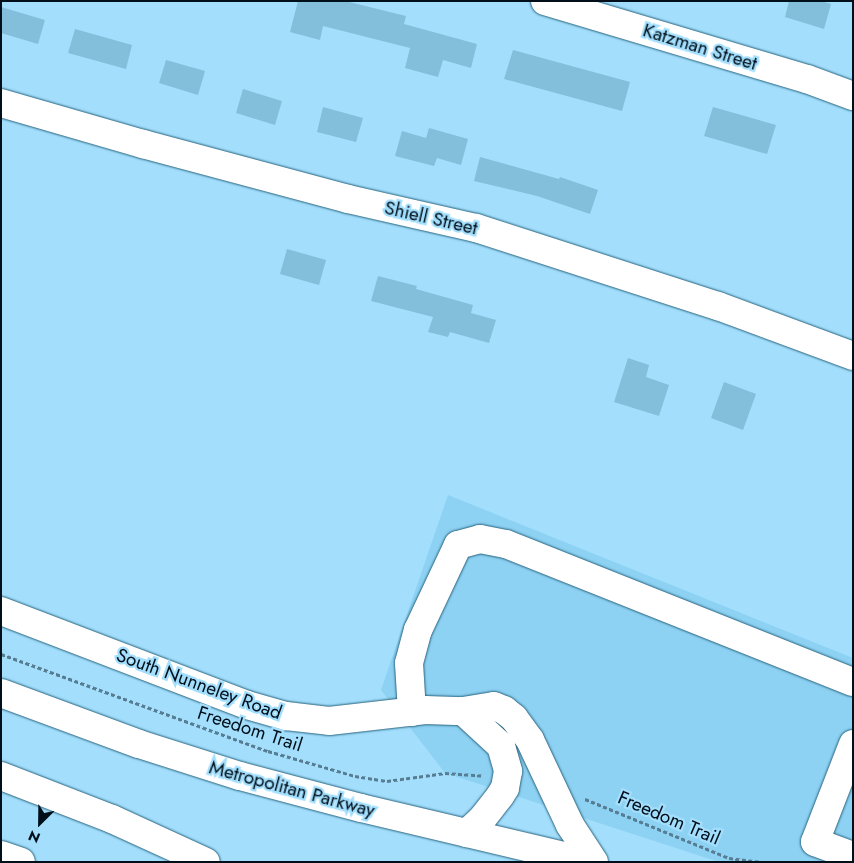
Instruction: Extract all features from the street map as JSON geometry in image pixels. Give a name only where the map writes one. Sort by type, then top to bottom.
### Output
[{"type":"street","name":"Katzman Street","points":[[546,1],[807,79],[853,96]]},
{"type":"street","name":"Shiell Street","points":[[1,103],[143,144],[348,199],[476,228],[718,306],[853,356]]},
{"type":"street","points":[[412,712],[409,663],[418,630],[458,546],[480,539],[506,544],[853,682]]},
{"type":"street","name":"South Nunneley Road","points":[[1,612],[247,705],[286,716],[329,721],[350,720],[412,712],[463,711],[494,706],[514,718],[530,740],[552,790],[579,841],[594,862]]},
{"type":"street","name":"Metropolitan Parkway","points":[[1,693],[199,764],[328,800],[588,862]]},
{"type":"street","points":[[463,711],[501,746],[508,771],[505,788],[500,796],[482,819],[467,833]]},
{"type":"street","points":[[853,744],[843,794],[815,842],[853,856]]},
{"type":"street","points":[[1,776],[112,819],[206,862]]},
{"type":"street","points":[[1,854],[21,862]]},
{"type":"path","name":"Freedom Trail","points":[[1,654],[260,748],[355,776],[387,781],[445,773],[492,777]]},
{"type":"path","name":"Freedom Trail","points":[[580,797],[729,858],[764,862]]},
{"type":"shaded area","points":[[448,495],[853,658],[853,862],[719,862],[445,773],[381,690]]},
{"type":"building","points":[[298,1],[345,1],[406,16],[404,24],[477,44],[471,68],[443,60],[438,77],[405,68],[410,48],[323,26],[320,40],[290,32]]},
{"type":"building","points":[[789,1],[821,1],[831,4],[824,29],[785,17]]},
{"type":"building","points":[[1,7],[45,20],[38,44],[1,33]]},
{"type":"building","points":[[75,29],[132,45],[126,69],[68,53]]},
{"type":"building","points":[[513,50],[630,82],[622,111],[504,79]]},
{"type":"building","points":[[166,60],[205,71],[198,95],[159,83]]},
{"type":"building","points":[[243,89],[282,101],[275,125],[236,113]]},
{"type":"building","points":[[323,107],[363,118],[356,142],[317,132]]},
{"type":"building","points":[[713,107],[776,125],[767,154],[704,136]]},
{"type":"building","points":[[429,128],[468,139],[461,165],[437,158],[434,166],[395,156],[402,131],[426,138]]},
{"type":"building","points":[[480,157],[559,179],[560,177],[598,190],[590,214],[537,196],[474,181]]},
{"type":"building","points":[[287,249],[326,260],[319,285],[280,274]]},
{"type":"building","points":[[378,276],[417,286],[416,289],[473,305],[471,313],[496,320],[489,343],[450,332],[448,337],[428,332],[433,317],[371,301]]},
{"type":"building","points":[[628,358],[649,365],[646,377],[669,385],[659,416],[614,402]]},
{"type":"building","points":[[724,382],[756,394],[743,430],[711,418]]}]
